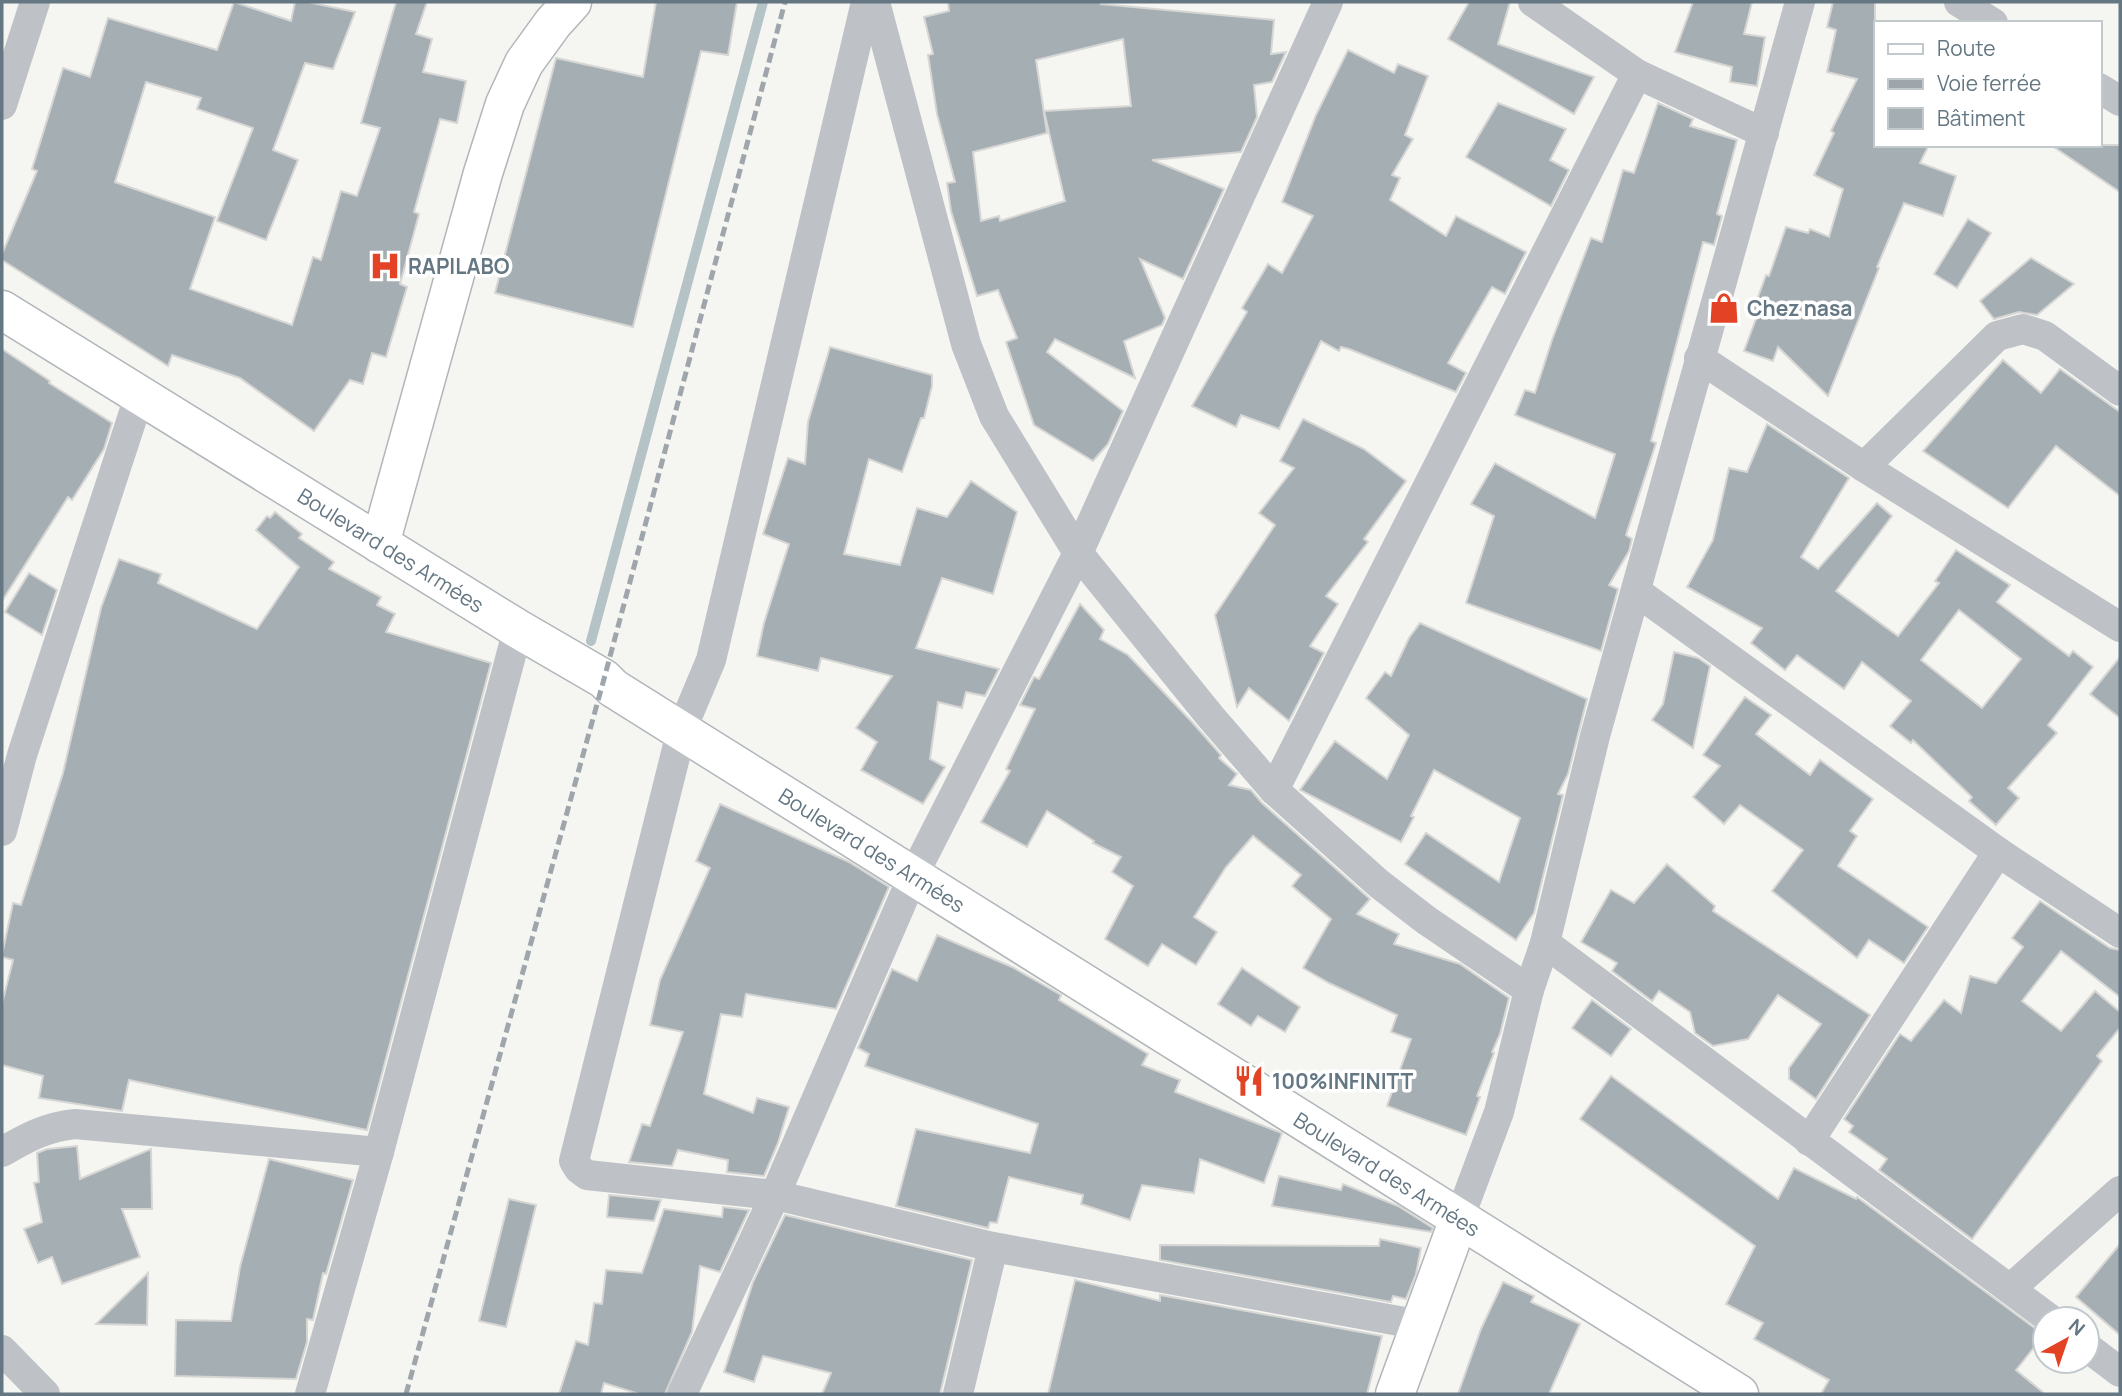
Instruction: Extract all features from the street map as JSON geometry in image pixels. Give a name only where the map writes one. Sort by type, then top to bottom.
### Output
[{"type":"main road","points":[[380,544],[483,173],[505,104],[524,63],[572,2]]},
{"type":"main road","name":"Boulevard des Armées","points":[[2,310],[604,680],[1739,1394]]},
{"type":"main road","points":[[1395,1394],[1459,1219]]},
{"type":"street","points":[[2,105],[35,2]]},
{"type":"street","points":[[866,2],[711,660],[682,729],[574,1161],[587,1175],[775,1195],[993,1247],[1421,1325]]},
{"type":"street","points":[[875,2],[966,344],[994,416],[1078,553],[1210,716],[1274,790],[1388,891],[1529,990]]},
{"type":"street","points":[[682,1394],[775,1195],[913,876],[1078,553],[1328,2]]},
{"type":"street","points":[[1533,2],[1637,74],[1764,133]]},
{"type":"street","points":[[1459,1219],[1499,1112],[1529,990],[1545,943],[1595,736],[1800,2]]},
{"type":"street","points":[[1959,2],[1990,21]]},
{"type":"street","points":[[1274,790],[1637,74]]},
{"type":"street","points":[[2101,89],[2120,101]]},
{"type":"street","points":[[1864,467],[1997,336],[2023,330],[2045,336],[2120,391]]},
{"type":"street","points":[[1699,358],[1864,467],[2120,626]]},
{"type":"street","points":[[2,831],[12,749],[140,394]]},
{"type":"street","points":[[1637,592],[1998,852],[2120,933]]},
{"type":"street","points":[[310,1394],[379,1152],[518,629]]},
{"type":"street","points":[[1809,1141],[1998,852]]},
{"type":"street","points":[[1545,943],[2031,1305]]},
{"type":"street","points":[[2,1152],[32,1134],[53,1126],[75,1124],[379,1152]]},
{"type":"street","points":[[2010,1289],[2120,1191]]},
{"type":"street","points":[[958,1394],[993,1247]]},
{"type":"street","points":[[2,1350],[46,1394]]},
{"type":"street","points":[[2101,1358],[2120,1372]]},
{"type":"building","points":[[234,2],[291,21],[295,2],[308,2],[355,12],[333,69],[305,63],[273,150],[298,160],[266,240],[217,221],[253,128],[197,109],[201,98],[146,82],[115,182],[215,217],[190,289],[292,325],[313,257],[321,260],[341,191],[357,196],[380,128],[361,123],[396,2],[427,2],[416,34],[432,39],[423,72],[466,81],[457,123],[440,119],[414,212],[419,214],[400,284],[407,287],[386,357],[372,353],[363,384],[350,380],[314,431],[240,378],[172,355],[168,366],[2,260],[2,254],[37,171],[32,169],[63,68],[90,77],[108,18],[217,50]]},
{"type":"building","points":[[656,2],[737,2],[728,55],[701,51],[633,327],[495,293],[556,58],[643,77]]},
{"type":"building","points":[[948,2],[1100,2],[1274,20],[1271,54],[1286,52],[1272,82],[1254,85],[1257,117],[1241,152],[1152,160],[1224,189],[1183,279],[1140,259],[1165,318],[1162,325],[1124,341],[1135,378],[1055,339],[1047,352],[1123,411],[1108,444],[1093,461],[1034,425],[1006,342],[1017,338],[998,290],[977,296],[951,211],[947,183],[955,182],[937,114],[928,55],[933,54],[924,17],[949,11]],"holes":[[[1123,39],[1131,106],[1044,111],[1065,201],[1000,221],[999,216],[981,221],[973,152],[1047,133],[1036,60]]]},
{"type":"building","points":[[1469,2],[1510,2],[1498,44],[1594,77],[1574,114],[1448,39]]},
{"type":"building","points":[[1693,2],[1752,2],[1744,34],[1765,37],[1757,86],[1730,82],[1732,67],[1675,52]]},
{"type":"building","points":[[1833,2],[1875,2],[1874,147],[1928,147],[1920,163],[1956,176],[1943,216],[1904,203],[1828,396],[1778,347],[1773,361],[1744,351],[1757,316],[1752,314],[1786,227],[1808,233],[1810,229],[1829,237],[1843,189],[1814,175],[1834,133],[1831,131],[1857,79],[1827,72],[1836,30],[1827,27]]},
{"type":"building","points":[[1348,50],[1394,73],[1398,64],[1428,76],[1405,135],[1413,139],[1392,175],[1400,178],[1390,200],[1446,236],[1456,216],[1526,252],[1505,294],[1492,287],[1448,363],[1466,373],[1456,392],[1349,349],[1341,347],[1339,351],[1321,341],[1279,429],[1241,415],[1236,427],[1192,406],[1247,312],[1242,308],[1268,264],[1282,273],[1313,216],[1282,202],[1316,115]]},
{"type":"building","points":[[1498,103],[1566,129],[1550,160],[1569,170],[1551,206],[1466,157]]},
{"type":"building","points":[[1658,103],[1693,119],[1690,126],[1737,140],[1717,214],[1722,216],[1714,245],[1703,242],[1651,441],[1656,443],[1626,535],[1632,539],[1629,551],[1609,585],[1618,589],[1601,651],[1466,603],[1494,516],[1471,504],[1495,463],[1595,518],[1615,454],[1515,415],[1525,390],[1535,393],[1591,238],[1602,242],[1623,170],[1634,173]]},
{"type":"building","points":[[2120,145],[2120,192],[2054,147]]},
{"type":"building","points":[[1968,219],[1991,233],[1957,288],[1934,274]]},
{"type":"building","points":[[2031,258],[2074,284],[2037,315],[2019,312],[1994,319],[1980,301]]},
{"type":"building","points":[[830,347],[932,375],[924,418],[921,418],[902,472],[869,459],[844,554],[900,565],[917,508],[947,517],[971,481],[1017,512],[993,594],[942,578],[916,648],[999,669],[985,696],[966,692],[962,708],[938,702],[930,759],[945,767],[923,804],[861,770],[877,742],[856,728],[892,676],[821,658],[818,671],[757,656],[764,623],[789,544],[763,534],[788,458],[805,464],[808,422]]},
{"type":"building","points":[[2,349],[112,423],[104,449],[72,500],[68,497],[2,601]]},
{"type":"building","points":[[2003,360],[2041,393],[2060,369],[2120,412],[2120,496],[2056,446],[2008,508],[1923,451]]},
{"type":"building","points":[[1303,419],[1364,449],[1406,481],[1364,539],[1368,542],[1326,596],[1338,604],[1310,646],[1324,653],[1289,721],[1249,688],[1237,707],[1215,615],[1275,525],[1259,513],[1294,468],[1280,461]]},
{"type":"building","points":[[1767,424],[1849,478],[1801,557],[1818,569],[1877,503],[1892,516],[1836,591],[1898,636],[1939,583],[1935,581],[1956,550],[2010,585],[1997,602],[2069,656],[2073,651],[2093,667],[2048,725],[2057,733],[2008,788],[2019,798],[1996,825],[1969,801],[1972,797],[1913,740],[1911,743],[1890,726],[1911,701],[1862,662],[1844,689],[1797,655],[1785,670],[1751,643],[1762,628],[1687,587],[1713,540],[1729,468],[1747,472]],"holes":[[[1959,610],[2021,659],[1982,708],[1921,660]]]},
{"type":"building","points":[[275,512],[302,534],[299,538],[334,562],[329,569],[381,597],[377,605],[395,614],[386,632],[491,663],[367,1130],[129,1080],[122,1111],[39,1098],[43,1076],[2,1065],[2,1004],[13,960],[2,955],[13,903],[21,905],[63,773],[101,608],[119,559],[161,574],[158,583],[257,629],[299,567],[256,530],[267,516],[270,518]]},
{"type":"building","points":[[29,573],[57,590],[42,635],[5,612]]},
{"type":"building","points":[[1080,604],[1104,630],[1100,639],[1128,655],[1192,722],[1221,755],[1219,758],[1237,774],[1229,785],[1251,790],[1262,803],[1370,899],[1357,914],[1399,934],[1394,944],[1460,964],[1509,998],[1500,1034],[1466,1135],[1387,1106],[1411,1039],[1391,1032],[1397,1015],[1303,968],[1331,919],[1292,886],[1301,875],[1253,836],[1226,867],[1194,917],[1217,932],[1196,965],[1162,944],[1148,966],[1105,939],[1133,886],[1112,872],[1121,857],[1093,843],[1094,841],[1047,811],[1027,847],[981,822],[1010,771],[1006,769],[1035,709],[1020,705],[1034,677],[1039,679]]},
{"type":"building","points":[[1420,623],[1587,699],[1568,774],[1558,794],[1563,795],[1534,913],[1516,940],[1405,864],[1426,833],[1499,882],[1520,818],[1434,770],[1401,842],[1300,790],[1335,741],[1387,779],[1409,735],[1366,698],[1385,672],[1391,676],[1409,638]]},
{"type":"building","points":[[1674,652],[1698,658],[1710,666],[1693,748],[1652,720],[1663,704]]},
{"type":"building","points":[[2120,657],[2120,718],[2090,694]]},
{"type":"building","points":[[1745,697],[1771,715],[1756,734],[1810,775],[1820,760],[1873,799],[1850,831],[1857,836],[1838,866],[1928,927],[1904,963],[1869,940],[1857,958],[1772,891],[1803,850],[1740,805],[1724,824],[1693,797],[1720,766],[1703,755]]},
{"type":"building","points":[[720,804],[849,862],[889,887],[836,1009],[746,994],[742,1017],[721,1014],[704,1094],[753,1113],[757,1098],[789,1107],[764,1176],[727,1172],[728,1160],[678,1150],[672,1166],[629,1162],[642,1124],[650,1126],[683,1032],[650,1025],[660,980],[710,868],[696,861]]},
{"type":"building","points":[[1667,864],[1715,906],[1713,911],[1870,1015],[1816,1099],[1789,1079],[1789,1068],[1821,1024],[1778,995],[1748,1039],[1713,1046],[1695,1033],[1690,1012],[1659,991],[1652,1001],[1612,971],[1617,963],[1581,942],[1611,890],[1634,903]]},
{"type":"building","points":[[2040,901],[2110,948],[2120,950],[2120,997],[2061,951],[2022,1001],[2061,1031],[2095,991],[2120,1012],[2120,1028],[2097,1056],[2102,1061],[1972,1239],[1879,1170],[1887,1159],[1849,1132],[1853,1126],[1844,1119],[1900,1034],[1911,1041],[1944,1000],[1961,1013],[1970,976],[1996,983],[2023,947],[2012,938]]},
{"type":"building","points":[[937,935],[1012,967],[1061,995],[1059,1000],[1148,1054],[1142,1065],[1180,1080],[1175,1092],[1282,1133],[1264,1183],[1200,1159],[1194,1193],[1142,1185],[1130,1220],[1081,1204],[1083,1195],[1009,1177],[997,1223],[990,1222],[988,1228],[896,1206],[916,1129],[1030,1153],[1038,1124],[865,1066],[869,1054],[858,1048],[892,969],[917,981]]},
{"type":"building","points":[[1242,968],[1300,1007],[1285,1032],[1258,1016],[1251,1026],[1218,1004]]},
{"type":"building","points":[[1592,1000],[1631,1029],[1611,1056],[1572,1028]]},
{"type":"building","points":[[1611,1076],[1778,1199],[1794,1168],[1856,1199],[1857,1197],[2031,1325],[2031,1351],[2016,1370],[2045,1394],[1821,1394],[1829,1380],[1754,1339],[1763,1323],[1726,1304],[1755,1246],[1580,1119]]},
{"type":"building","points":[[77,1146],[80,1179],[151,1149],[152,1209],[122,1209],[140,1257],[62,1284],[52,1257],[38,1263],[24,1229],[42,1222],[34,1183],[39,1182],[37,1153],[47,1149]]},
{"type":"building","points":[[269,1159],[353,1180],[326,1274],[323,1273],[313,1320],[307,1319],[307,1342],[296,1379],[175,1376],[176,1320],[231,1321],[240,1267]]},
{"type":"building","points":[[1279,1176],[1341,1190],[1343,1184],[1398,1206],[1433,1228],[1431,1232],[1272,1206]]},
{"type":"building","points":[[609,1195],[661,1200],[654,1221],[607,1217]]},
{"type":"building","points":[[509,1199],[536,1205],[506,1327],[479,1321]]},
{"type":"building","points":[[723,1207],[749,1210],[720,1272],[700,1266],[692,1332],[665,1394],[639,1394],[604,1383],[601,1394],[559,1394],[576,1341],[588,1345],[594,1303],[602,1304],[606,1270],[642,1273],[664,1209],[722,1217]]},
{"type":"building","points":[[785,1215],[972,1260],[940,1394],[822,1394],[831,1373],[763,1356],[754,1382],[724,1372],[753,1282]]},
{"type":"building","points":[[1380,1239],[1421,1248],[1416,1274],[1406,1299],[1393,1296],[1391,1302],[1160,1260],[1160,1245],[1379,1246]]},
{"type":"building","points":[[2120,1244],[2120,1335],[2101,1319],[2101,1305],[2085,1305],[2076,1297]]},
{"type":"building","points":[[148,1273],[147,1325],[96,1324]]},
{"type":"building","points":[[1075,1280],[1160,1301],[1160,1295],[1382,1336],[1367,1394],[1048,1394]]},
{"type":"building","points":[[1503,1282],[1534,1296],[1531,1302],[1580,1324],[1549,1394],[1458,1394],[1481,1329]]},
{"type":"waterway","points":[[591,641],[763,2]]},
{"type":"railway","points":[[406,1394],[604,679],[785,2]]},
{"type":"place","name":"RAPILABO","points":[[385,266]]},
{"type":"place","name":"Chez nasa","points":[[1724,308]]},
{"type":"place","name":"100%INFINITT","points":[[1249,1081]]}]
